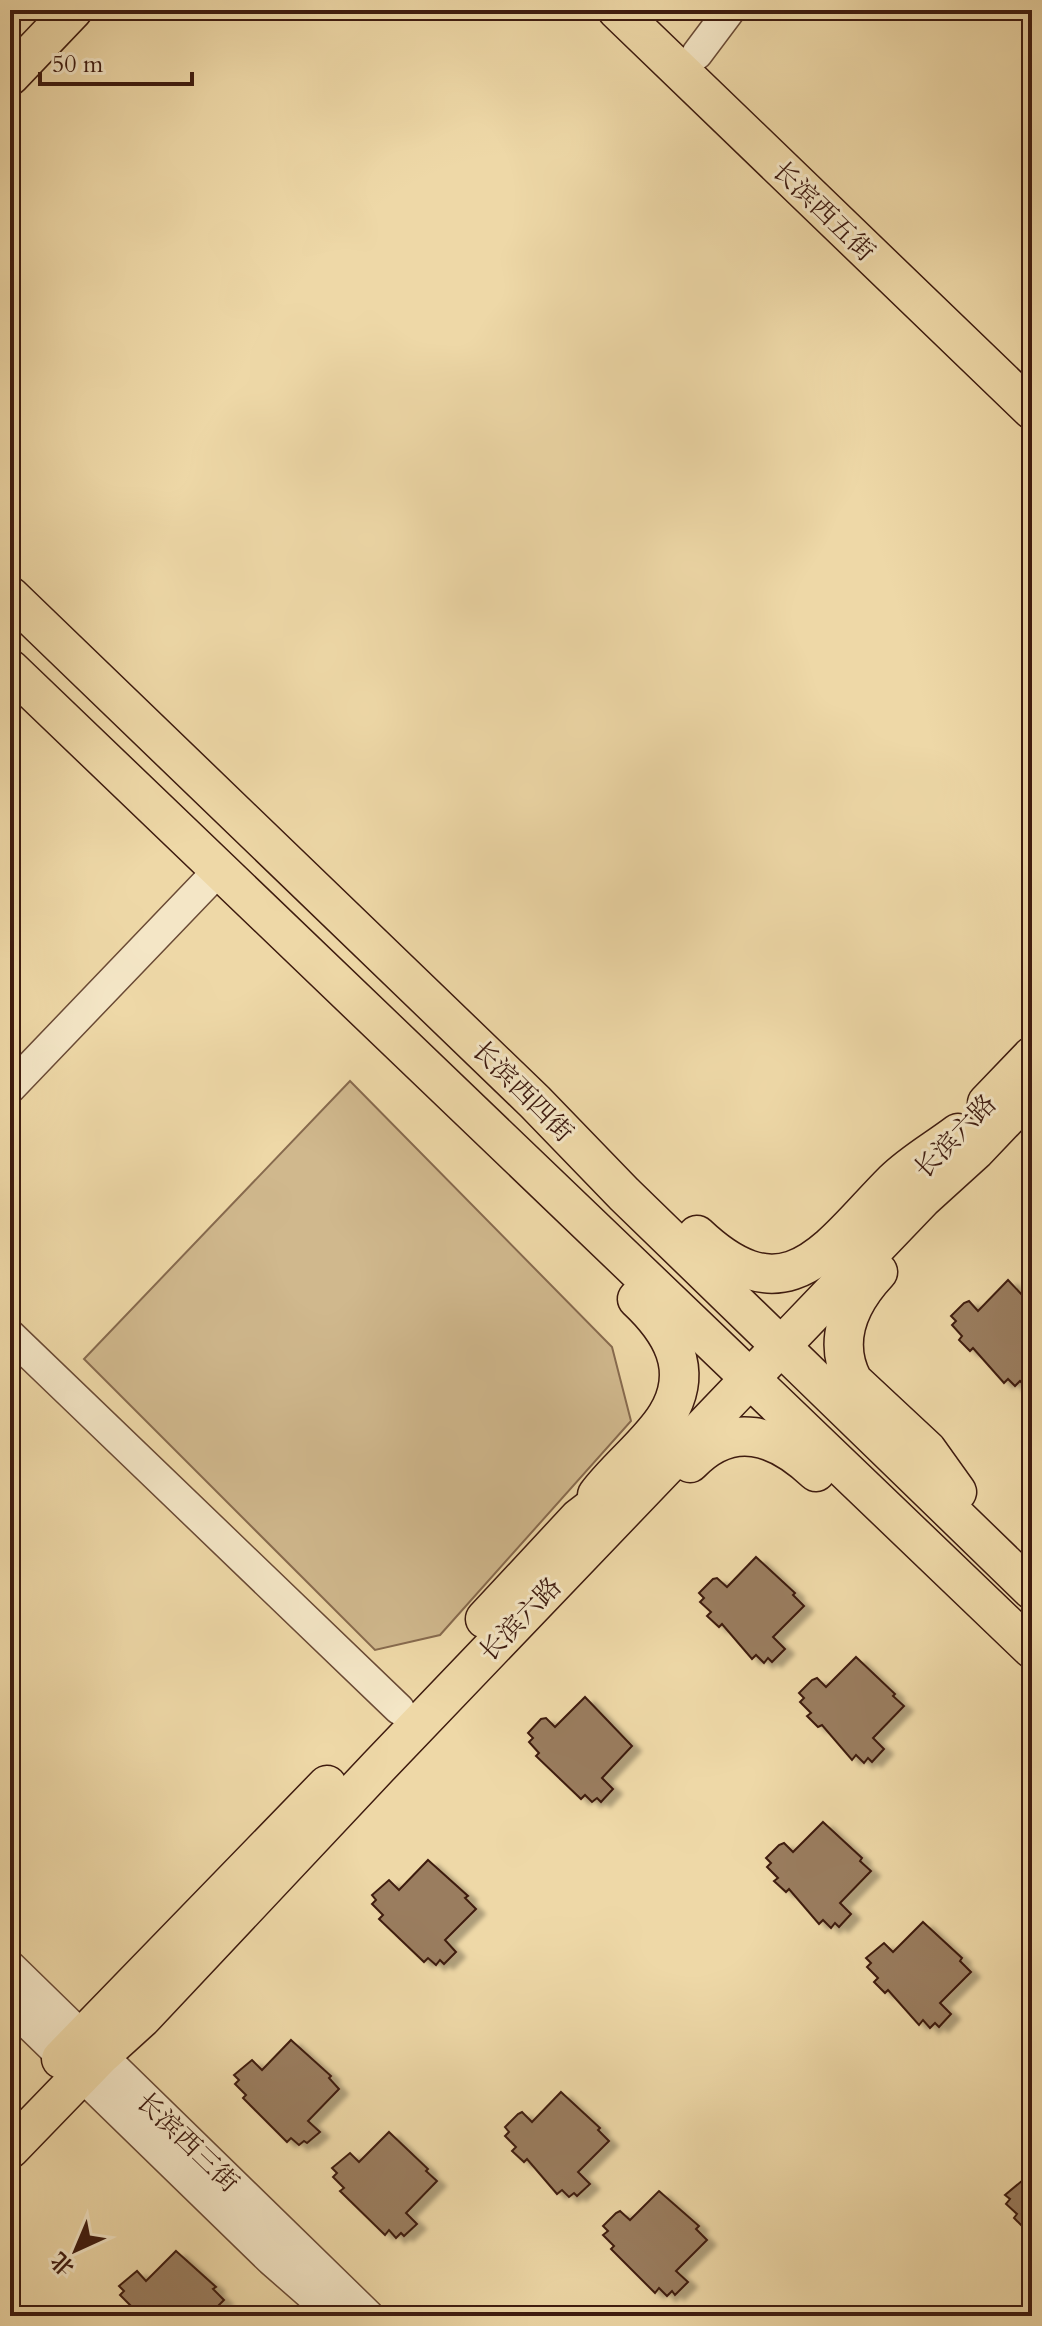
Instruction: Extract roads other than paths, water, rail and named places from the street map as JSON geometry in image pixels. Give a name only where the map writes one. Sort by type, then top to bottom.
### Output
[{"type":"main road","points":[[10,76],[73,10]]},
{"type":"main road","name":"长滨西五街","points":[[617,10],[1032,410]]},
{"type":"main road","name":"长滨西五街","points":[[652,10],[1032,377]]},
{"type":"main road","name":"长滨西四街","points":[[10,596],[535,1102],[774,1341],[1029,1587]]},
{"type":"main road","name":"长滨西四街","points":[[10,669],[519,1161],[578,1210],[894,1519],[1032,1649]]},
{"type":"main road","name":"长滨六路","points":[[10,2112],[81,2057],[142,2018],[379,1766],[589,1528],[622,1486],[922,1199],[1032,1056]]},
{"type":"main road","name":"长滨六路","points":[[967,1142],[1032,1091]]},
{"type":"main road","points":[[535,1102],[619,1161],[719,1255],[742,1269],[770,1273],[809,1266],[898,1177],[967,1142]]},
{"type":"main road","points":[[967,1142],[935,1212],[855,1300],[847,1318],[843,1350],[853,1381],[927,1450],[1029,1587]]},
{"type":"main road","points":[[519,1161],[562,1227],[670,1334],[677,1358],[677,1383],[667,1416],[611,1475],[589,1528]]},
{"type":"main road","points":[[589,1528],[645,1510],[708,1446],[742,1437],[782,1443],[823,1478],[894,1519]]},
{"type":"main road","name":"长滨六路","points":[[10,2149],[81,2057],[399,1709],[589,1528]]},
{"type":"street","points":[[697,54],[730,10]]},
{"type":"street","points":[[10,1088],[219,870]]},
{"type":"street","points":[[10,1335],[399,1709]]},
{"type":"street","name":"长滨西三街","points":[[10,1966],[81,2057],[271,2260],[335,2316]]},
{"type":"street","name":"长滨西三街","points":[[10,2006],[81,2057],[369,2316]]}]
